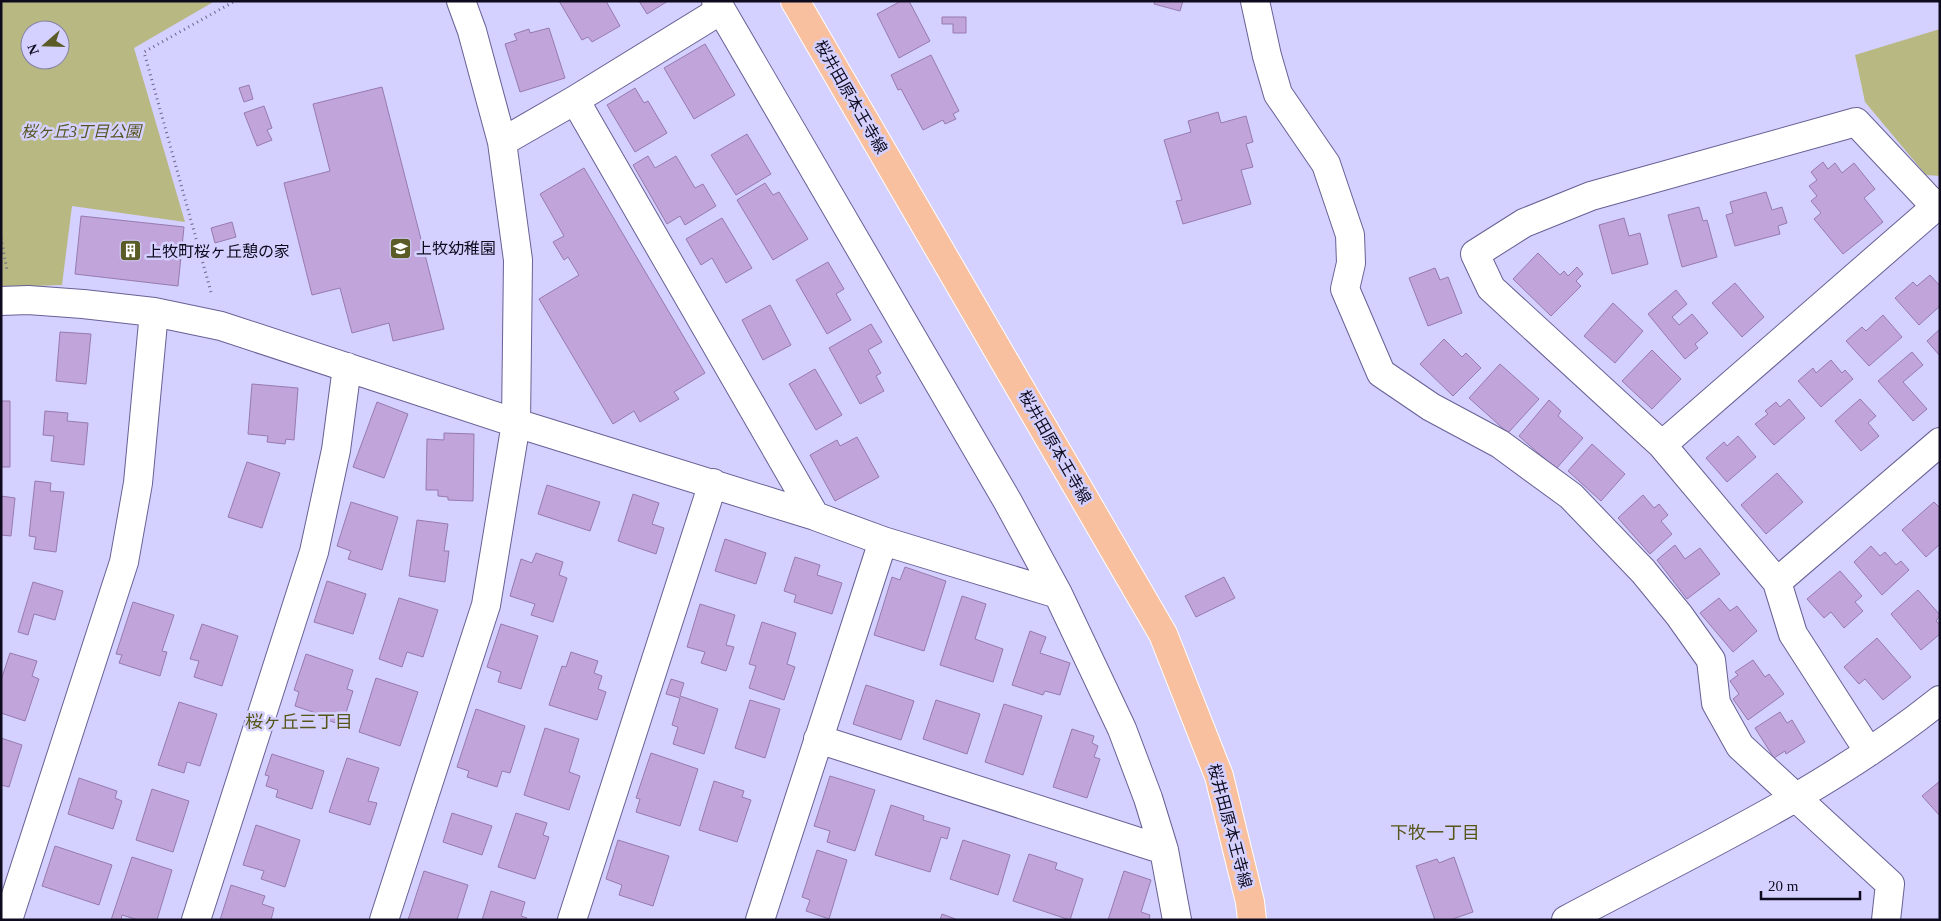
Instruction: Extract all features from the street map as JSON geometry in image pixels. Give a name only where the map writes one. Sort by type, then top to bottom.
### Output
[{"type":"main road","name":"桜井田原本王寺線","points":[[795,1],[1163,634],[1219,776],[1250,902],[1252,920]]},
{"type":"street","points":[[384,920],[486,605],[516,423],[518,260],[502,142],[472,31],[461,1]]},
{"type":"street","points":[[1255,1],[1267,56],[1278,94],[1326,164],[1344,217],[1350,235],[1350,262],[1344,290],[1381,373],[1431,407],[1500,444],[1577,503],[1643,571],[1711,660],[1716,704],[1740,746],[1890,884],[1886,920]]},
{"type":"street","points":[[502,142],[576,100],[718,6],[1003,493],[1058,594],[1122,729],[1148,798],[1164,850],[1177,920]]},
{"type":"street","points":[[576,100],[815,516]]},
{"type":"street","points":[[1662,446],[1938,205],[1856,122],[1591,196],[1524,223],[1476,254],[1491,288],[1662,446],[1777,582],[1793,634],[1869,752]]},
{"type":"street","points":[[1,301],[28,300],[154,312],[221,326],[516,423],[815,516],[882,541],[1058,594]]},
{"type":"street","points":[[8,918],[124,562],[138,483],[154,312]]},
{"type":"street","points":[[196,920],[314,552],[336,450],[347,367]]},
{"type":"street","points":[[1777,582],[1940,442]]},
{"type":"street","points":[[572,920],[713,483]]},
{"type":"street","points":[[760,920],[882,541]]},
{"type":"street","points":[[1566,920],[1796,798],[1869,752],[1940,700]]},
{"type":"street","points":[[818,739],[1164,850]]},
{"type":"path","points":[[221,326],[144,52],[234,1]]},
{"type":"green space","name":"桜ヶ丘3丁目公園","points":[[1,1],[215,1],[134,48],[185,222],[72,206],[62,285],[1,287]]},
{"type":"green space","points":[[1940,29],[1940,176],[1926,175],[1865,102],[1855,55]]},
{"type":"building","points":[[559,1],[606,1],[620,26],[592,42],[588,37],[582,40]]},
{"type":"building","points":[[639,1],[668,1],[647,14]]},
{"type":"building","points":[[901,1],[909,1],[930,41],[899,58],[877,14]]},
{"type":"building","points":[[1155,1],[1183,1],[1180,11],[1154,4]]},
{"type":"building","points":[[942,17],[966,17],[966,33],[953,33],[953,24],[942,24]]},
{"type":"building","points":[[549,28],[565,78],[520,92],[505,44],[517,40],[514,34],[529,29],[530,33]]},
{"type":"building","points":[[705,44],[735,95],[694,119],[664,68]]},
{"type":"building","points":[[931,55],[959,111],[953,114],[956,119],[945,124],[943,120],[923,130],[901,89],[898,90],[891,75]]},
{"type":"building","points":[[249,85],[253,99],[244,102],[239,88]]},
{"type":"building","points":[[382,87],[444,329],[393,341],[389,323],[352,333],[340,288],[312,295],[284,183],[330,171],[313,104]]},
{"type":"building","points":[[635,88],[644,103],[648,101],[667,133],[635,152],[607,105]]},
{"type":"building","points":[[264,106],[272,128],[267,130],[272,140],[257,146],[244,113]]},
{"type":"building","points":[[1218,112],[1221,123],[1246,116],[1253,142],[1246,144],[1253,167],[1241,170],[1251,204],[1183,224],[1176,201],[1182,200],[1164,140],[1191,132],[1188,121]]},
{"type":"building","points":[[747,134],[771,174],[736,195],[711,155]]},
{"type":"building","points":[[648,156],[655,168],[676,156],[695,188],[703,184],[716,206],[685,225],[680,216],[667,224],[633,165]]},
{"type":"building","points":[[1823,162],[1828,169],[1835,163],[1842,173],[1854,163],[1875,189],[1864,198],[1883,222],[1843,254],[1814,219],[1821,213],[1811,201],[1817,196],[1809,186],[1817,180],[1811,172]]},
{"type":"building","points":[[584,168],[705,373],[674,392],[679,399],[640,422],[634,411],[613,424],[539,299],[579,275],[568,257],[564,260],[553,242],[564,236],[540,194]]},
{"type":"building","points":[[765,183],[773,195],[779,192],[808,239],[773,260],[737,200]]},
{"type":"building","points":[[1766,192],[1772,210],[1782,207],[1787,223],[1778,226],[1780,234],[1735,246],[1726,215],[1733,213],[1730,202]]},
{"type":"building","points":[[1699,207],[1703,221],[1707,220],[1717,257],[1682,267],[1668,215]]},
{"type":"building","name":"上牧町桜ヶ丘憩の家","points":[[81,216],[184,227],[178,286],[75,274]]},
{"type":"building","points":[[722,218],[752,268],[726,283],[712,258],[701,265],[686,239]]},
{"type":"building","points":[[1624,218],[1629,236],[1640,233],[1648,264],[1612,274],[1599,225]]},
{"type":"building","points":[[232,222],[236,237],[215,243],[211,228]]},
{"type":"building","points":[[1538,253],[1560,275],[1564,271],[1568,276],[1577,267],[1583,274],[1576,281],[1581,286],[1551,316],[1513,279]]},
{"type":"building","points":[[828,262],[844,289],[836,294],[851,320],[827,334],[796,280]]},
{"type":"building","points":[[1435,268],[1440,280],[1448,277],[1462,313],[1428,326],[1409,278]]},
{"type":"building","points":[[1930,275],[1940,286],[1940,306],[1919,325],[1895,298],[1913,282],[1917,286]]},
{"type":"building","points":[[1735,283],[1764,317],[1742,337],[1712,303]]},
{"type":"building","points":[[1676,290],[1687,304],[1672,317],[1679,325],[1692,314],[1708,333],[1695,344],[1698,348],[1685,359],[1648,314]]},
{"type":"building","points":[[1613,303],[1643,331],[1615,363],[1584,336]]},
{"type":"building","points":[[770,305],[791,345],[763,360],[742,320]]},
{"type":"building","points":[[1883,315],[1902,337],[1869,366],[1846,341],[1862,327],[1866,331]]},
{"type":"building","points":[[871,324],[882,342],[868,350],[881,373],[876,376],[884,391],[860,404],[829,348]]},
{"type":"building","points":[[1940,329],[1940,356],[1927,341]]},
{"type":"building","points":[[60,332],[91,334],[86,384],[56,381]]},
{"type":"building","points":[[1444,339],[1462,357],[1466,353],[1481,368],[1453,396],[1420,364]]},
{"type":"building","points":[[1652,350],[1681,379],[1652,409],[1622,381]]},
{"type":"building","points":[[1912,352],[1923,365],[1903,382],[1927,409],[1913,421],[1878,381]]},
{"type":"building","points":[[1831,360],[1842,373],[1845,370],[1853,379],[1821,407],[1798,381],[1813,368],[1816,373]]},
{"type":"building","points":[[1500,364],[1539,399],[1508,433],[1469,398]]},
{"type":"building","points":[[815,369],[842,415],[816,430],[789,384]]},
{"type":"building","points":[[252,384],[298,388],[294,440],[286,439],[285,444],[267,442],[268,436],[248,434]]},
{"type":"building","points":[[1789,399],[1805,418],[1774,445],[1755,424],[1768,414],[1765,411],[1776,402],[1780,407]]},
{"type":"building","points":[[1860,399],[1876,416],[1868,423],[1879,436],[1861,451],[1835,421]]},
{"type":"building","points":[[1549,400],[1561,411],[1558,416],[1583,438],[1556,469],[1519,436]]},
{"type":"building","points":[[1,401],[10,401],[10,467],[1,467]]},
{"type":"building","points":[[377,402],[408,414],[384,478],[353,467]]},
{"type":"building","points":[[45,411],[68,413],[67,421],[88,423],[84,465],[51,461],[54,436],[43,435]]},
{"type":"building","points":[[444,433],[474,434],[473,501],[448,500],[448,497],[438,496],[438,490],[426,490],[427,439],[444,440]]},
{"type":"building","points":[[1738,436],[1756,457],[1727,482],[1706,458],[1724,442],[1727,446]]},
{"type":"building","points":[[857,437],[879,477],[835,501],[810,455],[837,440],[840,446]]},
{"type":"building","points":[[1592,444],[1625,474],[1601,501],[1568,471]]},
{"type":"building","points":[[247,462],[280,473],[262,528],[228,517]]},
{"type":"building","points":[[1777,473],[1803,502],[1766,534],[1741,505]]},
{"type":"building","points":[[35,481],[51,483],[50,491],[64,492],[56,552],[34,549],[36,537],[29,536]]},
{"type":"building","points":[[547,485],[600,502],[590,531],[538,514]]},
{"type":"building","points":[[633,494],[659,503],[652,524],[664,528],[656,554],[618,541]]},
{"type":"building","points":[[1643,495],[1654,508],[1659,504],[1668,515],[1661,521],[1672,534],[1650,554],[1618,518]]},
{"type":"building","points":[[1,496],[15,498],[11,536],[1,535]]},
{"type":"building","points":[[351,502],[398,517],[382,570],[348,559],[351,551],[337,546]]},
{"type":"building","points":[[1934,502],[1940,508],[1940,544],[1926,557],[1902,530]]},
{"type":"building","points":[[417,520],[448,524],[444,551],[449,551],[445,582],[409,576]]},
{"type":"building","points":[[725,539],[766,553],[756,584],[715,571]]},
{"type":"building","points":[[1675,545],[1685,559],[1700,548],[1720,574],[1687,599],[1657,560]]},
{"type":"building","points":[[1871,546],[1880,556],[1885,552],[1896,565],[1901,561],[1909,570],[1882,595],[1854,562]]},
{"type":"building","points":[[536,553],[563,562],[559,575],[567,578],[553,622],[531,615],[535,604],[510,596],[521,559],[532,563]]},
{"type":"building","points":[[795,557],[820,565],[817,575],[842,583],[832,614],[794,602],[796,595],[784,591]]},
{"type":"building","points":[[905,567],[946,581],[924,651],[874,635],[892,577],[900,580]]},
{"type":"building","points":[[1840,571],[1862,596],[1855,602],[1863,611],[1844,628],[1831,612],[1824,618],[1807,599]]},
{"type":"building","points":[[1224,577],[1235,598],[1196,617],[1185,596]]},
{"type":"building","points":[[327,581],[366,594],[353,634],[314,622]]},
{"type":"building","points":[[33,582],[63,591],[55,620],[34,614],[28,635],[18,632]]},
{"type":"building","points":[[1918,590],[1940,615],[1936,621],[1940,625],[1940,634],[1921,650],[1891,614]]},
{"type":"building","points":[[962,596],[986,604],[975,639],[1003,649],[993,682],[940,665]]},
{"type":"building","points":[[399,598],[438,610],[423,657],[407,652],[402,667],[379,659]]},
{"type":"building","points":[[1719,598],[1730,611],[1737,606],[1757,631],[1733,652],[1700,613]]},
{"type":"building","points":[[133,602],[174,615],[162,651],[167,652],[160,676],[119,663],[122,655],[116,654]]},
{"type":"building","points":[[700,604],[735,615],[726,645],[734,647],[726,671],[701,663],[705,652],[687,647]]},
{"type":"building","points":[[762,622],[796,633],[787,664],[795,667],[784,700],[749,688],[756,666],[749,664]]},
{"type":"building","points":[[202,624],[238,636],[222,686],[194,677],[199,661],[190,659]]},
{"type":"building","points":[[501,624],[538,636],[521,689],[498,682],[501,672],[487,667]]},
{"type":"building","points":[[1030,631],[1046,637],[1040,653],[1070,663],[1060,695],[1045,691],[1043,695],[1012,685]]},
{"type":"building","points":[[1877,638],[1911,677],[1883,700],[1865,679],[1859,684],[1844,667]]},
{"type":"building","points":[[571,652],[598,661],[594,673],[602,676],[598,689],[606,692],[597,720],[549,705],[562,666],[566,667]]},
{"type":"building","points":[[10,653],[37,661],[32,676],[39,679],[25,721],[1,713],[1,680]]},
{"type":"building","points":[[306,654],[353,670],[347,689],[353,691],[342,725],[318,717],[319,714],[295,706],[299,692],[294,690]]},
{"type":"building","points":[[1753,660],[1765,677],[1769,674],[1784,694],[1748,720],[1733,699],[1739,694],[1730,681],[1738,675],[1735,672]]},
{"type":"building","points":[[376,678],[418,692],[400,746],[359,732]]},
{"type":"building","points":[[671,679],[684,683],[680,696],[718,709],[704,754],[673,744],[678,727],[672,725],[680,698],[666,694]]},
{"type":"building","points":[[866,685],[914,701],[901,740],[853,724]]},
{"type":"building","points":[[750,700],[780,709],[765,758],[735,748]]},
{"type":"building","points":[[936,700],[980,714],[967,754],[923,739]]},
{"type":"building","points":[[179,702],[217,714],[200,766],[187,762],[184,773],[158,765]]},
{"type":"building","points":[[1004,704],[1042,716],[1023,775],[985,762]]},
{"type":"building","points":[[476,709],[525,726],[510,773],[502,771],[497,787],[467,777],[469,771],[457,767]]},
{"type":"building","points":[[1780,712],[1787,723],[1792,720],[1805,742],[1786,754],[1785,751],[1774,758],[1755,728]]},
{"type":"building","points":[[545,728],[579,739],[569,772],[580,776],[569,810],[524,795]]},
{"type":"building","points":[[1072,729],[1094,736],[1092,743],[1098,746],[1094,757],[1100,759],[1087,798],[1053,787]]},
{"type":"building","points":[[1,738],[22,745],[9,787],[1,785]]},
{"type":"building","points":[[651,753],[698,769],[680,826],[636,812],[640,799],[636,798]]},
{"type":"building","points":[[272,754],[324,771],[312,809],[276,797],[278,790],[266,786],[269,776],[265,775]]},
{"type":"building","points":[[347,758],[379,768],[368,801],[377,803],[370,825],[329,812]]},
{"type":"building","points":[[830,776],[875,790],[855,851],[827,842],[830,831],[814,826]]},
{"type":"building","points":[[79,778],[117,791],[115,798],[122,801],[113,829],[68,814]]},
{"type":"building","points":[[714,781],[744,791],[742,797],[751,800],[737,842],[699,830]]},
{"type":"building","points":[[1940,781],[1940,816],[1922,796]]},
{"type":"building","points":[[152,789],[189,801],[173,852],[136,840]]},
{"type":"building","points":[[891,805],[924,816],[923,820],[950,828],[947,839],[941,837],[930,872],[875,855]]},
{"type":"building","points":[[452,813],[492,826],[482,855],[443,842]]},
{"type":"building","points":[[516,813],[547,823],[543,835],[549,837],[535,879],[498,867]]},
{"type":"building","points":[[256,825],[300,840],[285,887],[261,879],[264,871],[243,865]]},
{"type":"building","points":[[618,840],[669,856],[653,906],[619,895],[622,885],[606,879]]},
{"type":"building","points":[[963,840],[1010,855],[998,895],[950,879]]},
{"type":"building","points":[[55,846],[112,865],[99,905],[42,886]]},
{"type":"building","points":[[817,850],[847,860],[829,919],[806,911],[810,900],[802,897]]},
{"type":"building","points":[[1029,854],[1057,863],[1055,869],[1083,879],[1070,920],[1013,901]]},
{"type":"building","points":[[132,857],[172,870],[157,920],[138,920],[122,915],[121,920],[111,920]]},
{"type":"building","points":[[1454,857],[1473,912],[1450,920],[1435,920],[1416,866],[1437,859],[1439,863]]},
{"type":"building","points":[[424,871],[468,885],[457,920],[408,920]]},
{"type":"building","points":[[1124,871],[1151,880],[1141,912],[1150,915],[1149,920],[1108,920]]},
{"type":"building","points":[[231,885],[265,896],[262,904],[274,908],[271,920],[220,920]]},
{"type":"building","points":[[491,891],[525,902],[521,916],[527,918],[526,920],[482,920]]},
{"type":"building","points":[[942,914],[958,920],[940,920]]},
{"type":"place","name":"上牧幼稚園","points":[[400,248]]},
{"type":"place","name":"上牧町桜ヶ丘憩の家","points":[[130,251]]},
{"type":"district","name":"桜ヶ丘三丁目","points":[[299,722]]},
{"type":"district","name":"下牧一丁目","points":[[1435,833]]}]
